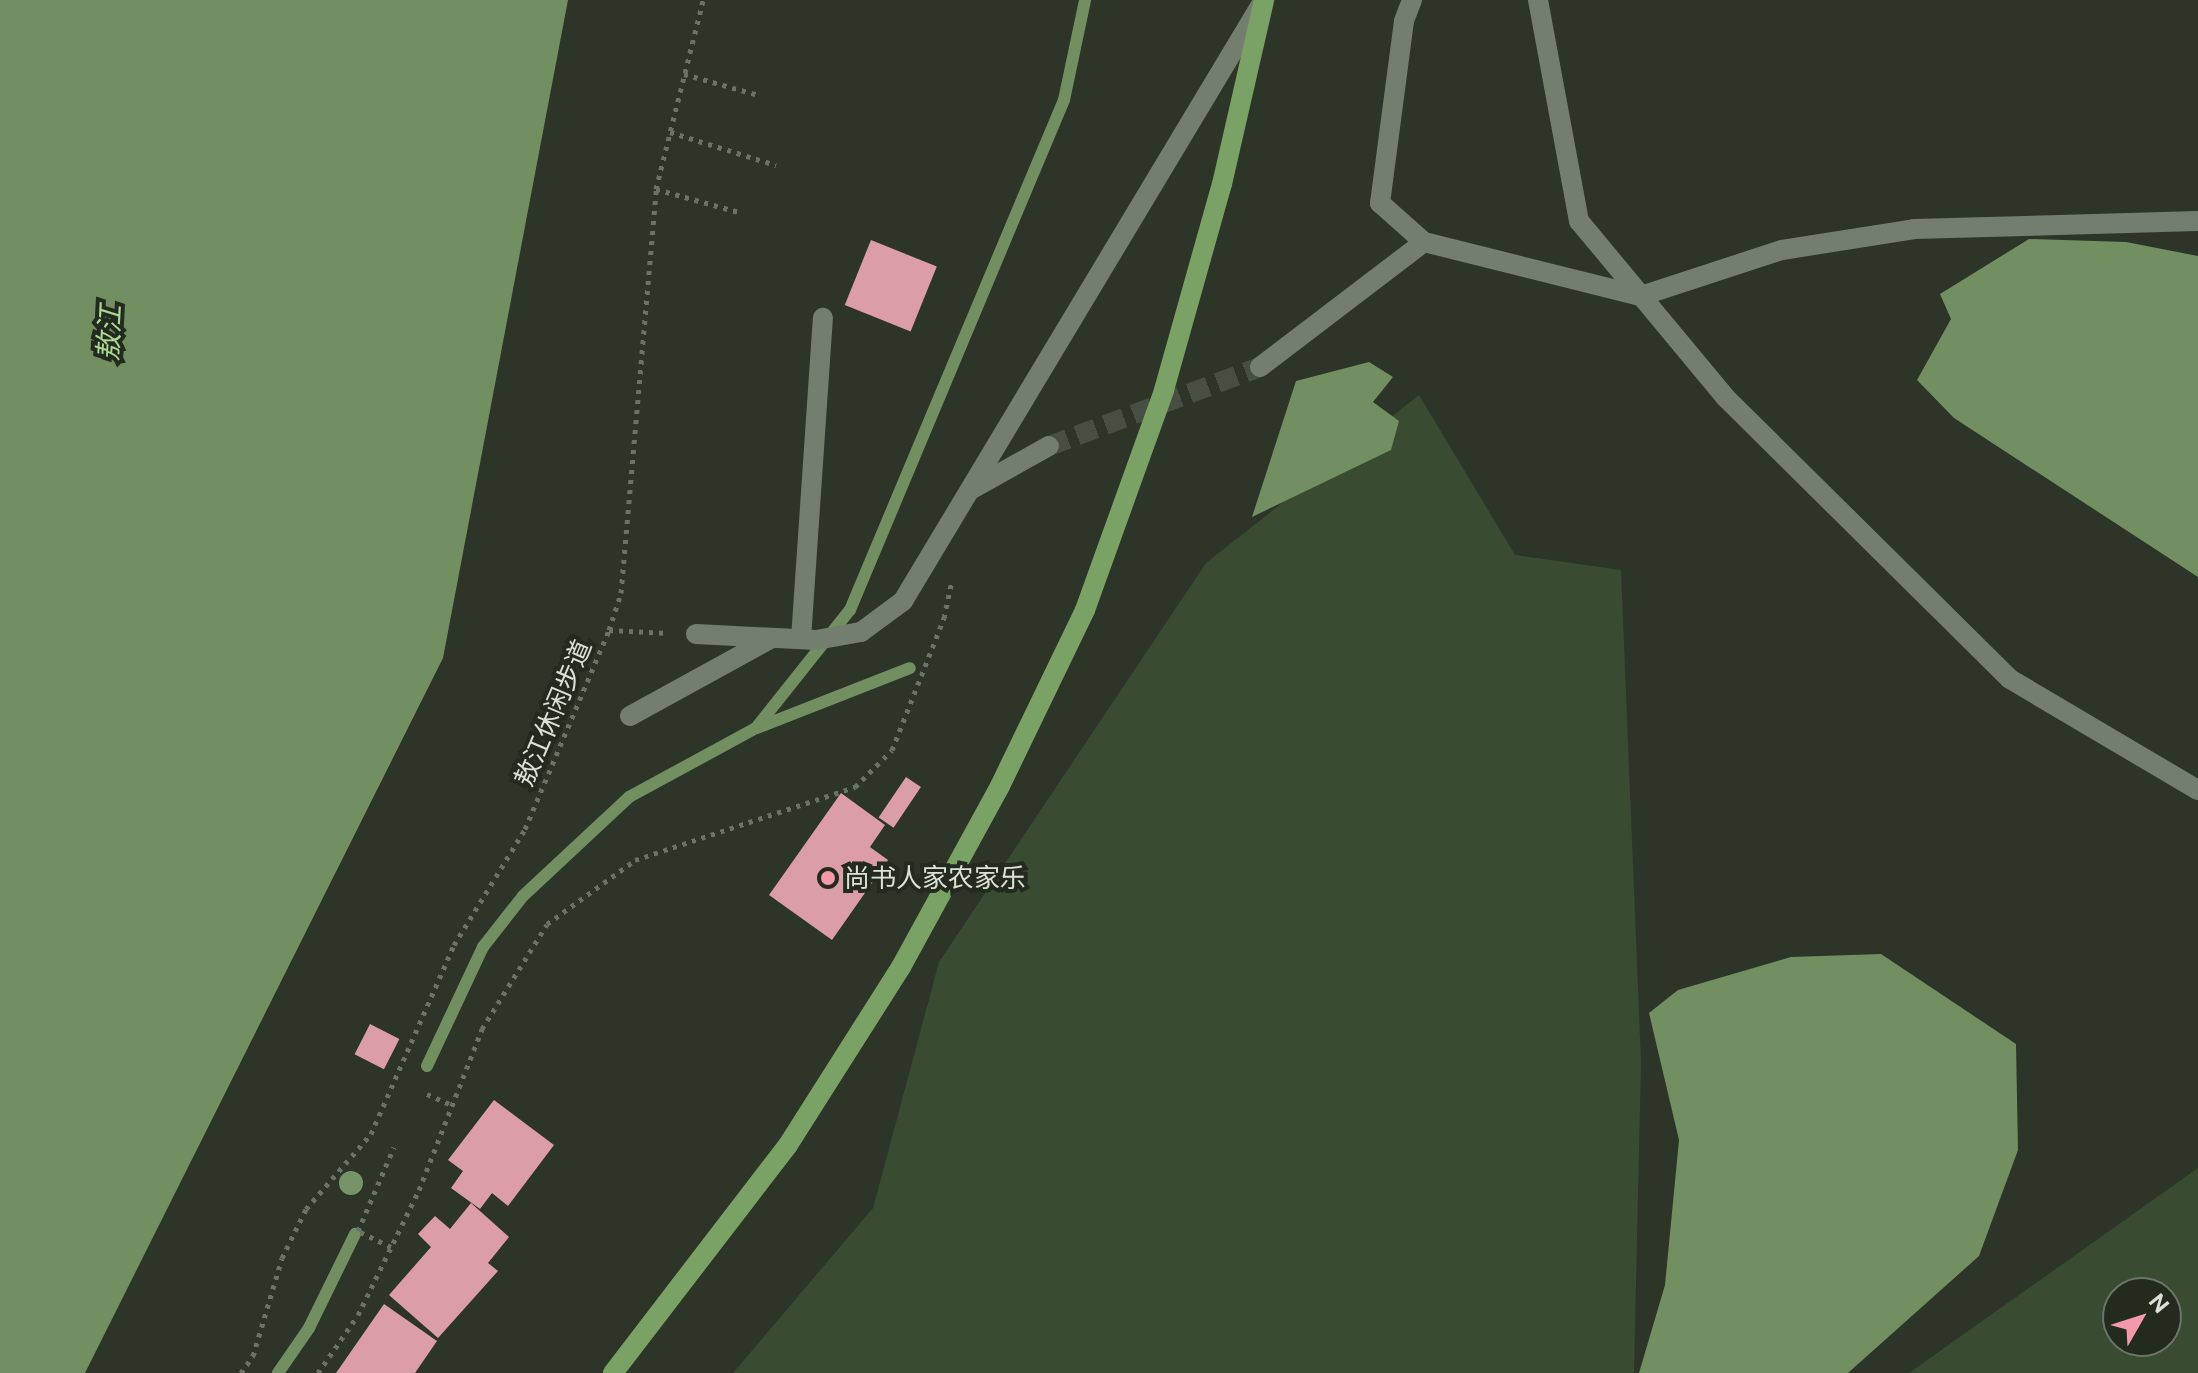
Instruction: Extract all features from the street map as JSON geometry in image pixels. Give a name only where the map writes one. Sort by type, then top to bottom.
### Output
[{"type":"main road","points":[[613,1373],[788,1145],[901,967],[1000,786],[1085,610],[1164,390],[1222,184],[1264,0]]},
{"type":"street","points":[[696,634],[808,639],[861,632],[903,601],[1264,0]]},
{"type":"street","points":[[1412,0],[1404,21],[1380,203],[1424,242],[1641,296],[1782,250],[1914,229],[2198,221]]},
{"type":"street","points":[[1538,0],[1579,221],[1725,397],[2010,679],[2198,790]]},
{"type":"street","points":[[1260,367],[1424,242]]},
{"type":"street","points":[[808,639],[823,318]]},
{"type":"street","points":[[971,490],[1049,446]]},
{"type":"street","points":[[630,716],[772,638]]},
{"type":"path","name":"敖江休闲步道","points":[[241,1373],[253,1356],[282,1258],[306,1209],[371,1134],[454,945],[525,829],[609,630],[621,593],[656,189],[703,0]]},
{"type":"path","points":[[684,74],[758,95]]},
{"type":"path","points":[[670,132],[776,165]]},
{"type":"path","points":[[656,189],[739,212]]},
{"type":"path","points":[[318,1373],[358,1315],[391,1247],[482,1029],[547,924],[635,860],[855,787],[892,750],[944,618],[953,575]]},
{"type":"path","points":[[609,630],[696,634]]},
{"type":"path","points":[[427,1094],[452,1105]]},
{"type":"path","points":[[391,1247],[358,1231],[394,1147]]},
{"type":"shaded area","points":[[1419,395],[1515,555],[1621,570],[1641,1062],[1634,1373],[733,1373],[873,1208],[939,962],[1206,563]]},
{"type":"shaded area","points":[[2198,1168],[2198,1373],[1909,1373]]},
{"type":"water","name":"敖江","points":[[0,0],[568,0],[443,658],[85,1373],[0,1373]]},
{"type":"water","points":[[2029,239],[2126,242],[2198,256],[2198,577],[1954,418],[1917,380],[1951,319],[1940,294]]},
{"type":"water","points":[[1369,362],[1393,377],[1373,402],[1399,421],[1391,450],[1252,517],[1296,381]]},
{"type":"water","points":[[1881,954],[2016,1044],[2018,1150],[1979,1256],[1848,1373],[1639,1373],[1665,1285],[1679,1140],[1649,1013],[1678,990],[1791,957]]},
{"type":"building","points":[[871,240],[937,267],[911,331],[845,305]]},
{"type":"building","points":[[906,777],[921,787],[894,828],[879,818]]},
{"type":"building","name":"尚书人家农家乐","points":[[841,793],[885,825],[870,847],[888,860],[832,940],[769,895]]},
{"type":"building","points":[[370,1024],[399,1039],[384,1069],[355,1054]]},
{"type":"building","points":[[494,1100],[554,1145],[508,1206],[492,1193],[480,1209],[451,1188],[463,1171],[448,1160]]},
{"type":"building","points":[[471,1203],[509,1237],[488,1263],[498,1271],[438,1338],[389,1295],[431,1247],[418,1234],[435,1216],[450,1229]]},
{"type":"building","points":[[384,1304],[437,1341],[415,1373],[336,1373]]},
{"type":"waterway","points":[[427,1066],[483,947],[523,896],[629,797],[756,728],[850,610],[1064,100],[1085,0]]},
{"type":"waterway","points":[[757,728],[910,668]]},
{"type":"waterway","points":[[278,1373],[309,1328],[355,1234]]},
{"type":"tunnel","points":[[1049,446],[1260,367]]},
{"type":"place","name":"尚书人家农家乐","points":[[828,878]]}]
